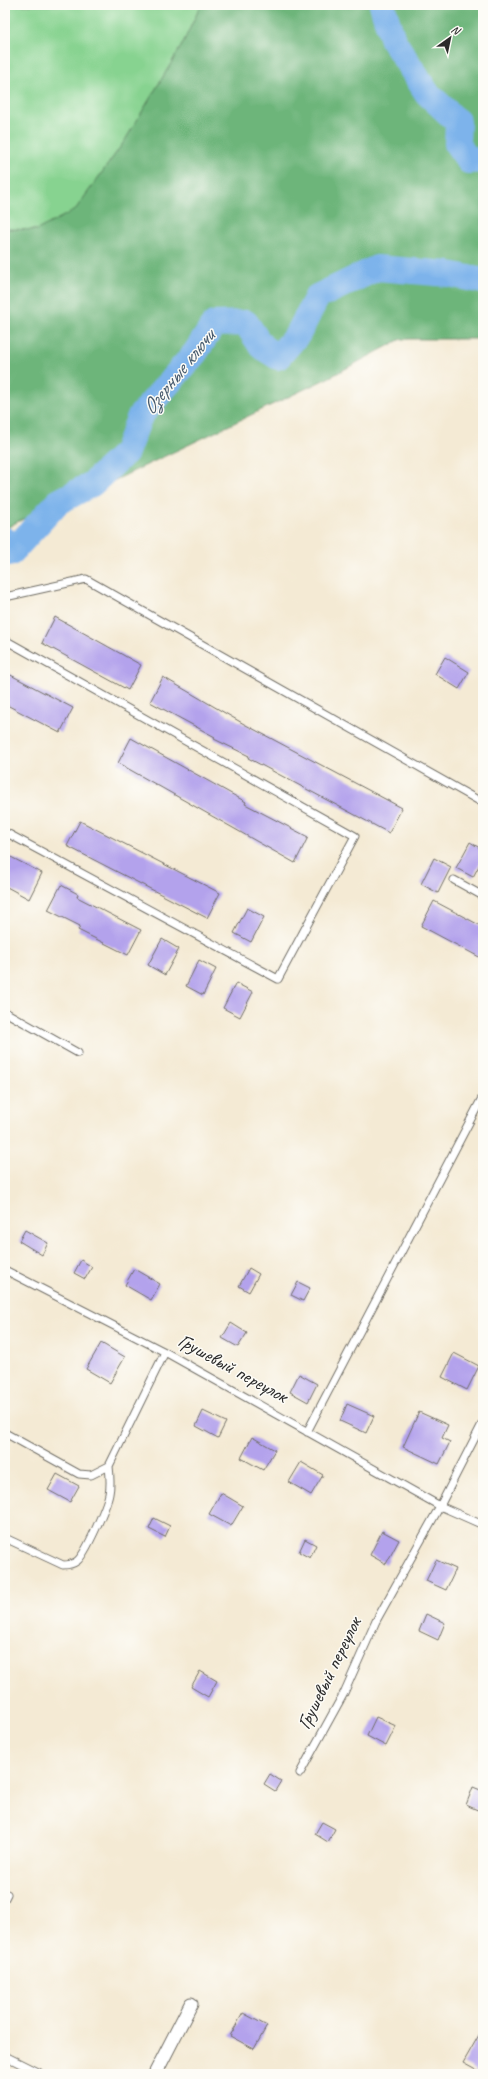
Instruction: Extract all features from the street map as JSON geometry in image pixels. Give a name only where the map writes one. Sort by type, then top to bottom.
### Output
[{"type":"street","points":[[155,2074],[191,2004]]},
{"type":"lane","points":[[5,598],[86,579],[483,803]]},
{"type":"lane","points":[[5,640],[355,836],[278,979],[5,832]]},
{"type":"lane","points":[[454,880],[483,896]]},
{"type":"lane","points":[[5,1012],[78,1052]]},
{"type":"lane","points":[[307,1432],[483,1096]]},
{"type":"lane","name":"Грушевый переулок","points":[[5,1270],[165,1352],[440,1506],[483,1525]]},
{"type":"lane","points":[[5,1538],[63,1565],[71,1564],[78,1560],[84,1553],[109,1493],[109,1466],[165,1352]]},
{"type":"lane","name":"Грушевый переулок","points":[[300,1773],[344,1693],[376,1621],[440,1506],[483,1422]]},
{"type":"lane","points":[[5,1432],[78,1474],[91,1475],[109,1466]]},
{"type":"lane","points":[[5,2056],[41,2074]]},
{"type":"green space","points":[[5,5],[201,5],[182,45],[124,142],[75,210],[37,230],[5,229]]},
{"type":"green space","points":[[201,5],[483,5],[483,337],[479,339],[401,339],[332,376],[84,495],[19,521],[5,529],[5,229],[37,230],[75,210],[124,142],[182,45]]},
{"type":"building","points":[[55,617],[141,665],[128,690],[42,643]]},
{"type":"building","points":[[445,657],[469,672],[459,689],[435,674]]},
{"type":"building","points":[[5,672],[73,708],[60,733],[5,704]]},
{"type":"building","points":[[163,677],[244,724],[402,808],[389,833],[248,758],[249,756],[214,739],[215,737],[150,702]]},
{"type":"building","points":[[131,738],[246,802],[245,804],[308,837],[295,863],[118,763]]},
{"type":"building","points":[[80,821],[220,893],[207,918],[67,846]]},
{"type":"building","points":[[470,842],[483,850],[483,858],[473,877],[456,868]]},
{"type":"building","points":[[5,854],[42,873],[29,899],[5,886]]},
{"type":"building","points":[[434,858],[451,867],[438,893],[421,884]]},
{"type":"building","points":[[61,885],[78,894],[77,897],[141,930],[128,955],[78,930],[80,926],[48,910]]},
{"type":"building","points":[[434,901],[483,927],[483,959],[421,926]]},
{"type":"building","points":[[247,908],[264,917],[251,942],[234,933]]},
{"type":"building","points":[[162,939],[179,949],[165,975],[148,965]]},
{"type":"building","points":[[199,960],[216,969],[203,995],[186,986]]},
{"type":"building","points":[[236,983],[253,992],[240,1017],[223,1008]]},
{"type":"building","points":[[25,1230],[48,1243],[42,1255],[19,1241]]},
{"type":"building","points":[[81,1260],[92,1267],[85,1279],[74,1273]]},
{"type":"building","points":[[249,1268],[259,1274],[249,1292],[239,1286]]},
{"type":"building","points":[[134,1269],[160,1284],[151,1300],[125,1285]]},
{"type":"building","points":[[298,1282],[310,1288],[303,1301],[291,1295]]},
{"type":"building","points":[[231,1323],[247,1333],[238,1347],[222,1338]]},
{"type":"building","points":[[101,1343],[125,1357],[110,1383],[86,1369]]},
{"type":"building","points":[[454,1353],[479,1366],[467,1390],[442,1377]]},
{"type":"building","points":[[299,1374],[317,1384],[308,1402],[290,1392]]},
{"type":"building","points":[[347,1404],[374,1416],[366,1433],[340,1421]]},
{"type":"building","points":[[203,1411],[226,1422],[218,1438],[196,1426]]},
{"type":"building","points":[[419,1412],[448,1425],[442,1438],[450,1442],[439,1464],[403,1447]]},
{"type":"building","points":[[252,1437],[275,1450],[263,1470],[241,1458]]},
{"type":"building","points":[[301,1462],[323,1475],[311,1495],[289,1482]]},
{"type":"building","points":[[57,1474],[79,1486],[70,1502],[48,1490]]},
{"type":"building","points":[[221,1493],[243,1506],[231,1526],[209,1514]]},
{"type":"building","points":[[154,1518],[170,1526],[165,1537],[149,1529]]},
{"type":"building","points":[[382,1531],[399,1540],[386,1564],[370,1555]]},
{"type":"building","points":[[305,1539],[316,1545],[310,1558],[299,1552]]},
{"type":"building","points":[[436,1560],[456,1569],[446,1590],[426,1581]]},
{"type":"building","points":[[426,1614],[445,1623],[438,1640],[419,1631]]},
{"type":"building","points":[[200,1671],[217,1681],[208,1697],[191,1687]]},
{"type":"building","points":[[376,1717],[396,1726],[386,1746],[367,1736]]},
{"type":"building","points":[[270,1774],[281,1781],[275,1791],[264,1784]]},
{"type":"building","points":[[473,1787],[483,1791],[483,1805],[480,1811],[466,1805]]},
{"type":"building","points":[[322,1822],[335,1829],[328,1842],[315,1834]]},
{"type":"building","points":[[243,2013],[267,2026],[254,2049],[230,2036]]},
{"type":"building","points":[[483,2028],[483,2074],[463,2063]]},
{"type":"waterway","name":"Озерные ключи","points":[[382,5],[393,40],[427,93],[458,122],[457,144],[469,161],[483,160]]},
{"type":"waterway","name":"Озерные ключи","points":[[5,540],[11,553],[58,502],[92,484],[126,452],[140,416],[195,353],[214,324],[246,323],[262,347],[278,357],[298,334],[317,297],[377,268],[449,274],[483,281]]}]
